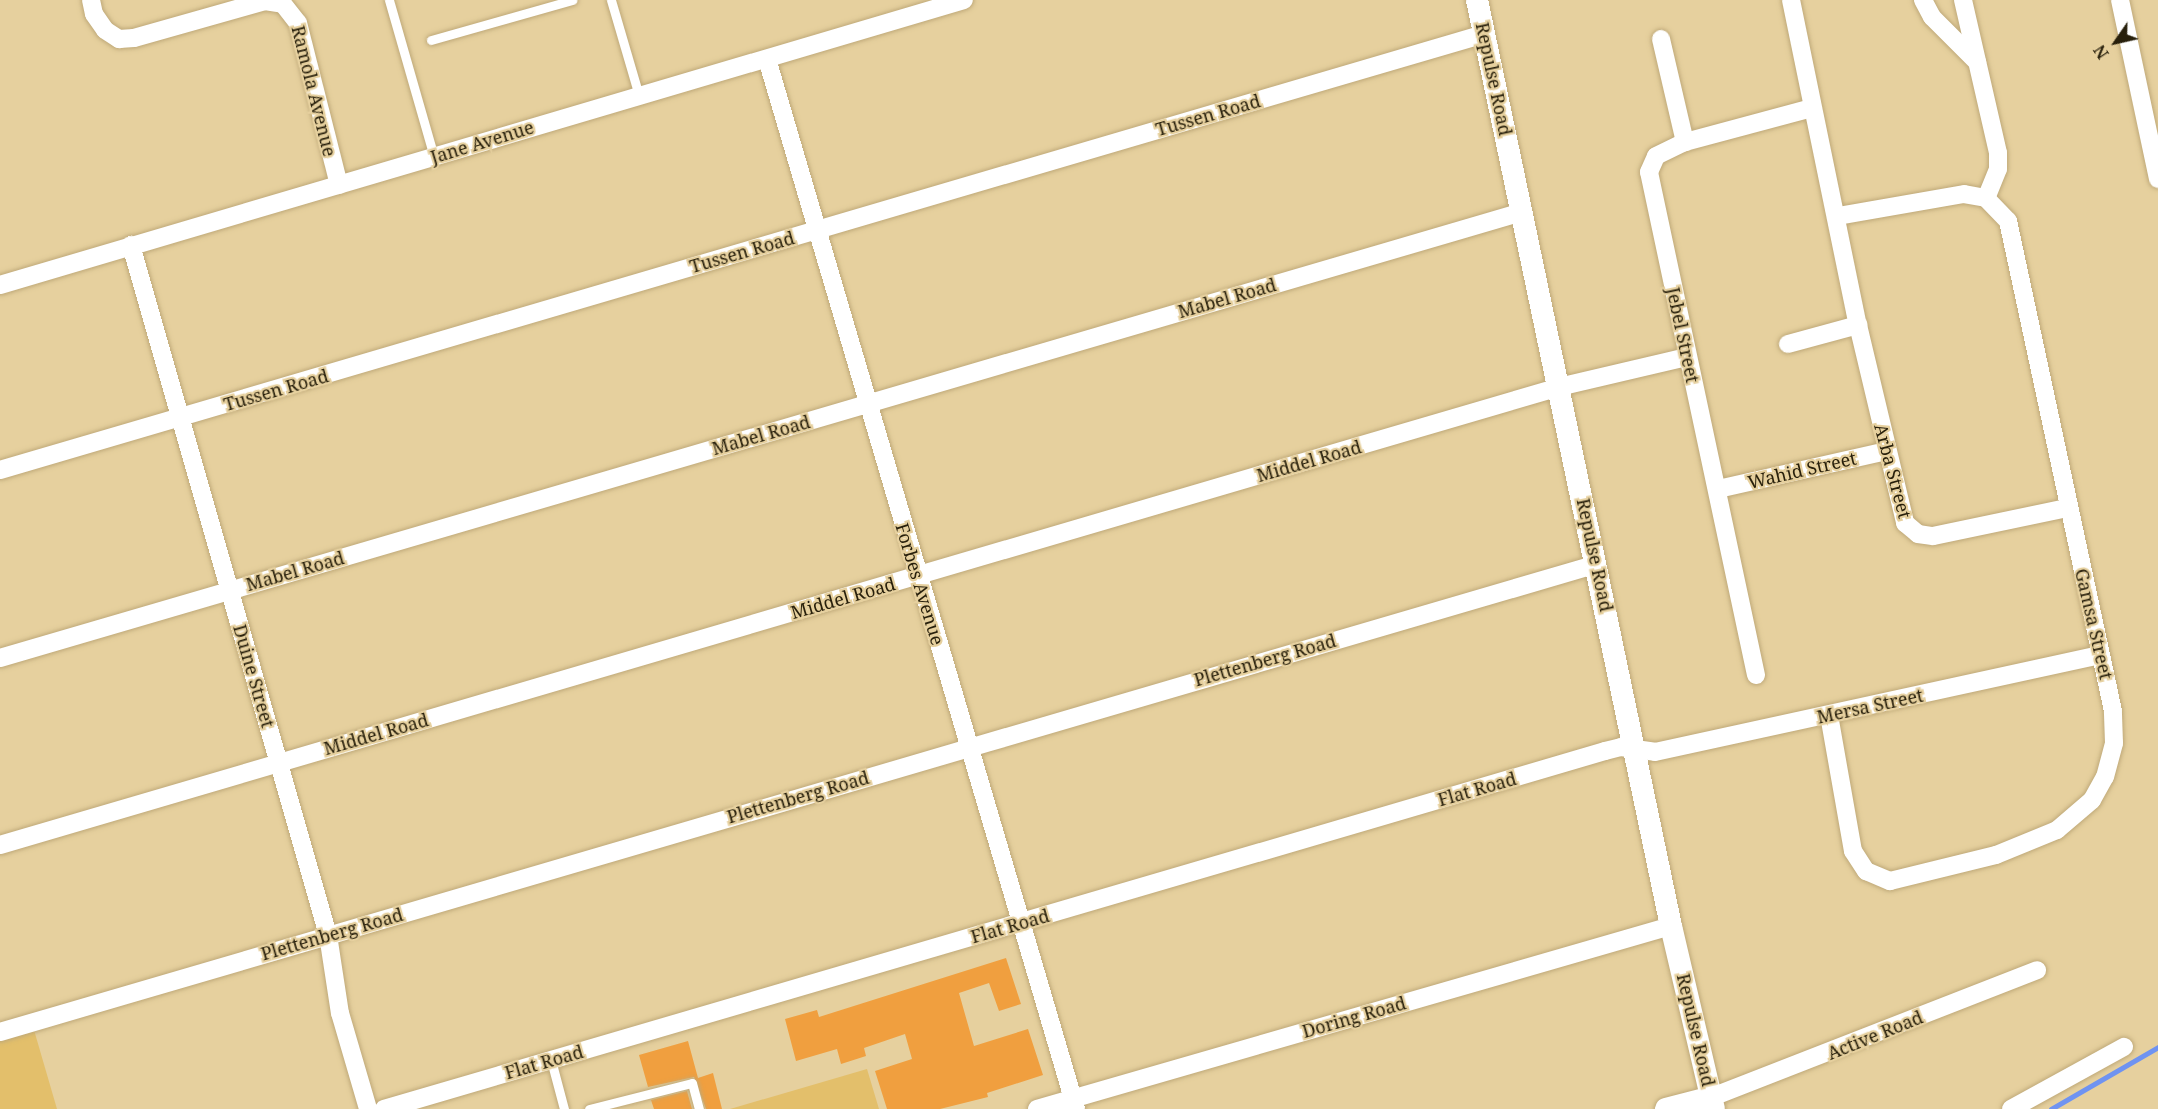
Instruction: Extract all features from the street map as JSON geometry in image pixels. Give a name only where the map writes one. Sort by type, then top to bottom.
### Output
[{"type":"street","name":"Ramola Avenue","points":[[91,0],[94,14],[105,30],[119,39],[134,38],[244,3],[265,1],[283,4],[298,23],[339,185]]},
{"type":"street","name":"Jane Avenue","points":[[0,285],[964,0]]},
{"type":"street","name":"Repulse Road","points":[[1478,0],[1637,750],[1671,926],[1713,1103]]},
{"type":"street","name":"Arba Street","points":[[1791,0],[1812,108],[1838,216],[1858,325],[1903,518],[1918,534],[1933,536],[2067,508]]},
{"type":"street","points":[[1923,0],[1932,17],[1977,62]]},
{"type":"street","points":[[1838,216],[1953,194],[1986,198],[1999,162],[1963,0]]},
{"type":"street","points":[[2120,0],[2158,179]]},
{"type":"street","name":"Tussen Road","points":[[0,470],[1484,34]]},
{"type":"street","points":[[1661,39],[1685,142]]},
{"type":"street","name":"Forbes Avenue","points":[[767,58],[866,404],[1074,1104]]},
{"type":"street","name":"Jebel Street","points":[[1756,675],[1650,172],[1656,156],[1685,142],[1812,108]]},
{"type":"street","name":"Gamsa Street","points":[[1829,715],[1853,851],[1859,862],[1882,880],[1913,877],[2026,845],[2070,821],[2092,800],[2105,777],[2114,742],[2114,711],[2067,508],[2010,228],[2000,209],[1986,198]]},
{"type":"street","name":"Mabel Road","points":[[0,658],[1522,212]]},
{"type":"street","name":"Duine Street","points":[[131,245],[328,935],[340,1013],[368,1109]]},
{"type":"street","points":[[1788,344],[1858,325]]},
{"type":"street","name":"Middel Road","points":[[0,845],[1559,387],[1688,357]]},
{"type":"street","name":"Wahid Street","points":[[1718,489],[1887,451]]},
{"type":"street","name":"Plettenberg Road","points":[[0,1032],[1597,564]]},
{"type":"street","name":"Mersa Street","points":[[1637,750],[1655,752],[2102,655]]},
{"type":"street","name":"Flat Road","points":[[384,1109],[1605,751],[1621,747],[1637,750]]},
{"type":"street","name":"Doring Road","points":[[1037,1109],[1074,1104],[1671,926]]},
{"type":"street","name":"Active Road","points":[[1713,1103],[2037,970]]},
{"type":"street","points":[[2011,1109],[2124,1047]]},
{"type":"street","points":[[1666,1109],[1713,1103]]},
{"type":"lane","points":[[389,0],[434,157]]},
{"type":"lane","points":[[431,40],[572,0]]},
{"type":"lane","points":[[612,0],[639,96]]},
{"type":"lane","points":[[551,1060],[564,1109]]},
{"type":"lane","points":[[589,1109],[692,1083],[699,1109]]},
{"type":"shaded area","points":[[34,1030],[57,1109],[0,1109],[0,1040]]},
{"type":"shaded area","points":[[867,1069],[879,1109],[730,1109]]},
{"type":"building","points":[[1006,958],[1021,1004],[999,1011],[989,983],[959,993],[974,1046],[1028,1029],[1043,1075],[987,1093],[988,1097],[940,1109],[887,1109],[875,1071],[912,1059],[905,1034],[864,1048],[866,1056],[841,1064],[837,1049],[796,1061],[785,1019],[817,1010],[819,1017]]},
{"type":"building","points":[[688,1041],[698,1078],[713,1073],[722,1109],[706,1109],[694,1077],[648,1087],[639,1055]]},
{"type":"building","points":[[687,1091],[692,1109],[654,1109],[651,1100]]},
{"type":"waterway","points":[[2051,1109],[2158,1047]]}]
